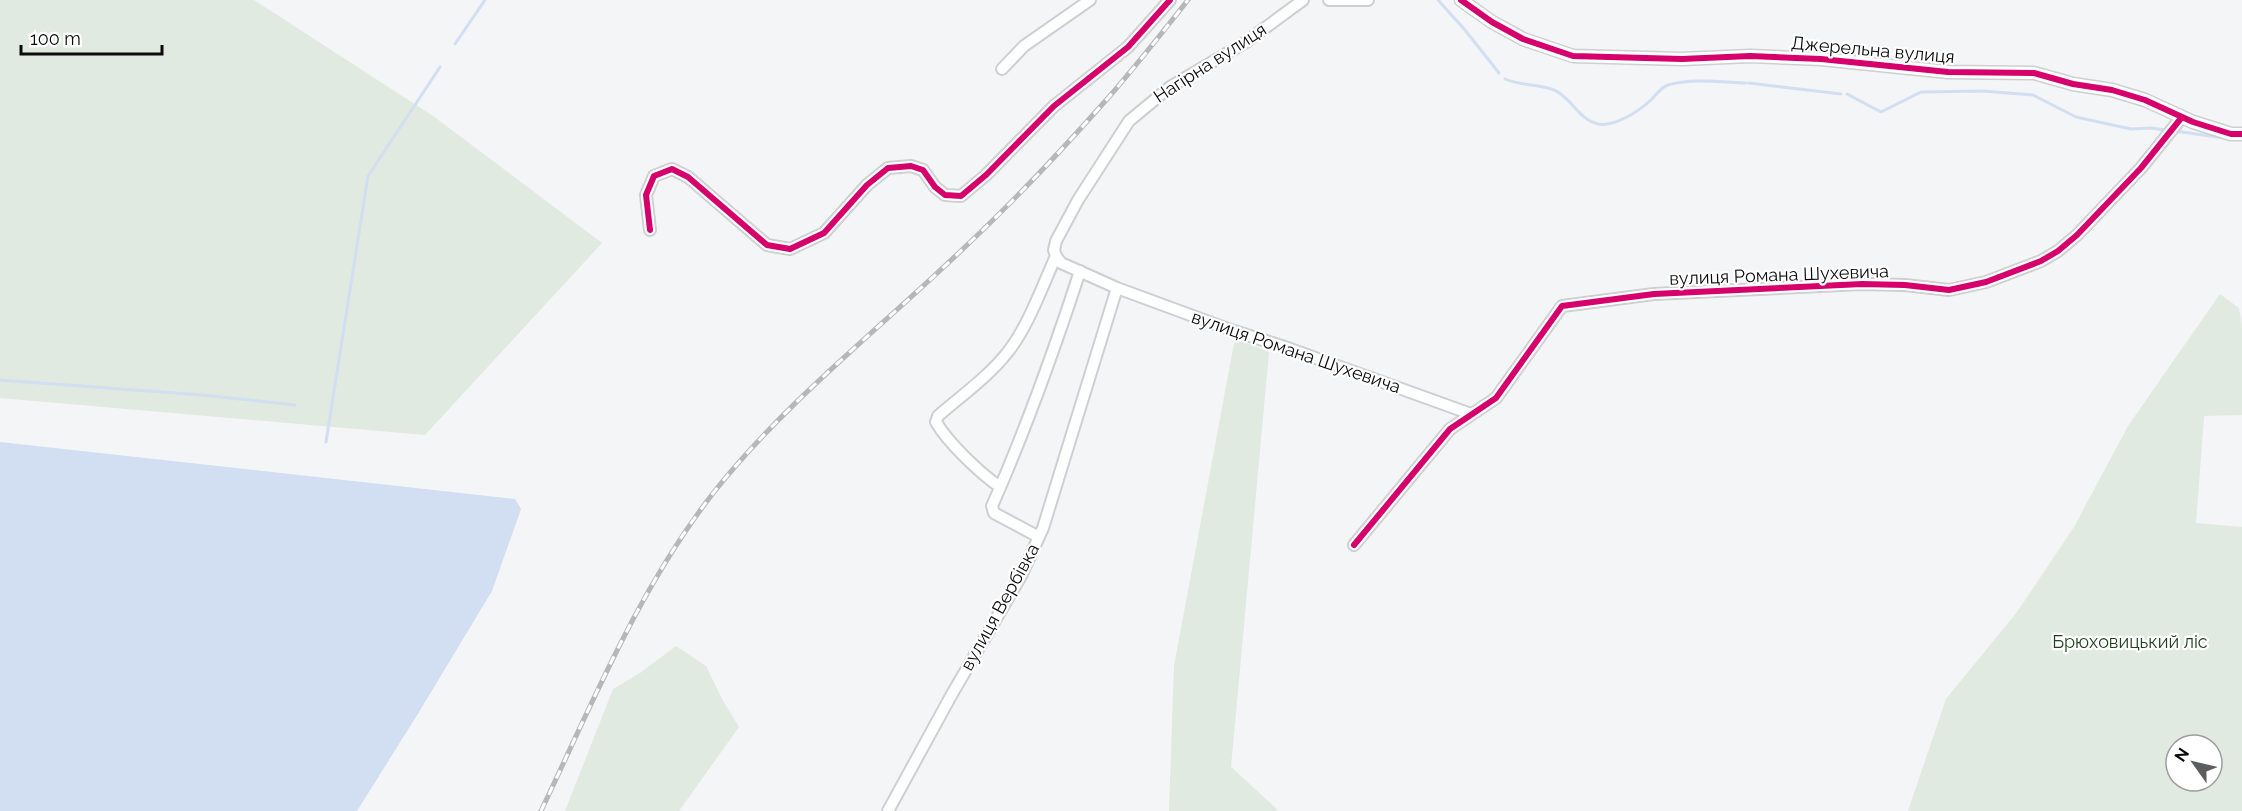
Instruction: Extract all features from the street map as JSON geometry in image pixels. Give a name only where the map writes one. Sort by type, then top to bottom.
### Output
[{"type":"street","points":[[1002,69],[1024,46],[1090,0]]},
{"type":"street","points":[[650,230],[646,195],[654,176],[672,169],[688,177],[767,245],[790,249],[824,233],[867,185],[888,168],[912,166],[923,170],[934,187],[945,195],[961,196],[986,175],[1054,106],[1128,47],[1170,0]]},
{"type":"street","name":"Нагірна вулиця","points":[[1000,487],[974,465],[940,430],[936,422],[938,416],[1007,354],[1017,339],[1056,256],[1054,250],[1056,241],[1078,200],[1129,121],[1170,87],[1246,42],[1303,0]]},
{"type":"street","points":[[1329,0],[1368,0]]},
{"type":"street","name":"Джерельна вулиця","points":[[1461,0],[1492,22],[1523,39],[1573,56],[1821,59],[1948,72],[2034,73],[2073,84],[2112,90],[2145,100],[2179,120],[2232,135],[2242,134]]},
{"type":"street","name":"вулиця Романа Шухевича","points":[[1056,256],[1062,263],[1118,288],[1241,334],[1285,347],[1471,414],[1496,398],[1562,306],[1637,296],[1829,285],[1905,285],[1949,290],[1967,287],[2041,261],[2058,251],[2077,235],[2140,168],[2179,120]]},
{"type":"street","points":[[1039,537],[994,513],[992,506],[1044,380],[1080,271]]},
{"type":"street","name":"вулиця Вербівка","points":[[888,811],[952,694],[1021,576],[1039,537],[1118,288]]},
{"type":"street","points":[[1354,545],[1450,429],[1471,414]]},
{"type":"green space","points":[[0,0],[254,0],[433,116],[602,243],[425,435],[0,398]]},
{"type":"green space","name":"Брюховицький ліс","points":[[2220,294],[2239,308],[2242,327],[2242,415],[2204,416],[2196,523],[2242,527],[2242,811],[1908,811],[1946,699],[2017,612],[2074,527],[2128,426]]},
{"type":"green space","points":[[1235,338],[1269,352],[1231,767],[1279,811],[1169,811],[1174,666]]},
{"type":"green space","points":[[676,646],[706,666],[739,727],[679,811],[565,811],[613,689],[640,673]]},
{"type":"water","points":[[0,442],[515,499],[521,509],[492,591],[357,811],[0,811]]},
{"type":"waterway","points":[[455,44],[485,0]]},
{"type":"waterway","points":[[1438,0],[1499,73]]},
{"type":"waterway","points":[[326,442],[368,176],[440,67]]},
{"type":"waterway","points":[[1505,79],[1554,90],[1591,122],[1598,124],[1619,121],[1640,109],[1668,85],[1696,81],[1746,83]]},
{"type":"waterway","points":[[1749,83],[1841,94]]},
{"type":"waterway","points":[[1847,94],[1881,112],[1921,92],[1983,91],[2033,95],[2076,117],[2131,129],[2165,130]]},
{"type":"waterway","points":[[2175,131],[2224,138]]},
{"type":"waterway","points":[[0,380],[202,395],[295,405]]},
{"type":"railway","points":[[541,811],[640,606],[687,529],[714,492],[772,426],[966,246],[1039,174],[1118,86],[1188,0]]},
{"type":"cycle path","points":[[650,230],[646,195],[654,176],[672,169],[688,177],[767,245],[790,249],[824,233],[867,185],[888,168],[911,166],[923,170],[935,187],[945,195],[961,196],[986,175],[1054,106],[1128,47],[1170,0]]},
{"type":"cycle path","points":[[1461,0],[1492,22],[1523,39],[1573,56],[1682,59],[1750,56],[1821,59],[1948,72],[2034,73],[2073,84],[2112,90],[2145,100],[2193,122],[2231,134],[2242,134]]},
{"type":"cycle path","points":[[1354,545],[1450,429],[1496,398],[1562,306],[1654,294],[1862,284],[1905,285],[1949,290],[1986,282],[2041,261],[2058,251],[2077,235],[2141,168],[2182,117]]}]
